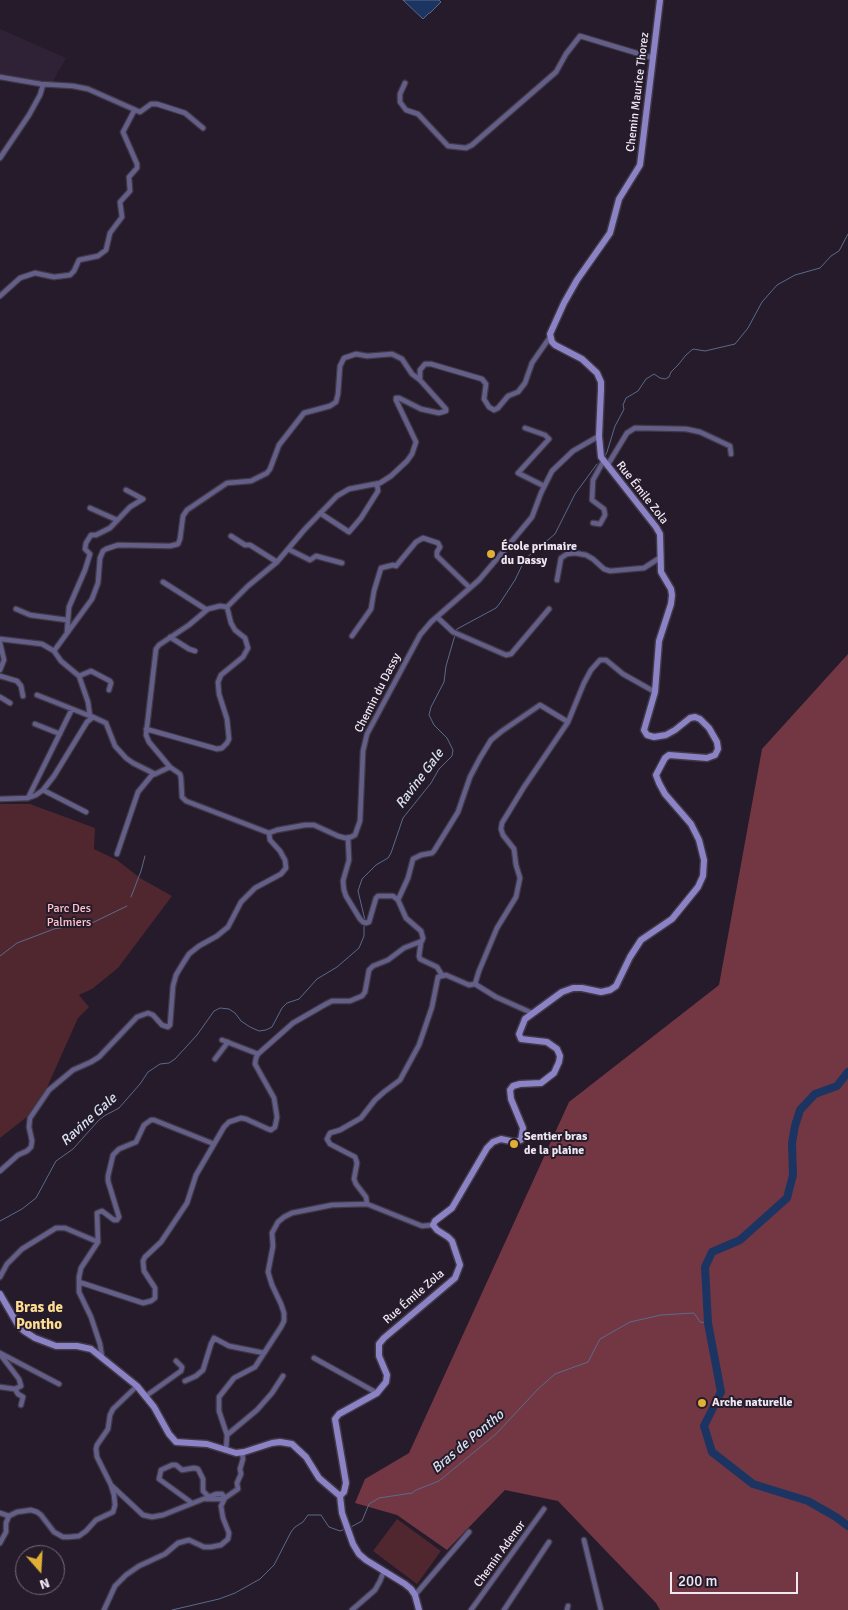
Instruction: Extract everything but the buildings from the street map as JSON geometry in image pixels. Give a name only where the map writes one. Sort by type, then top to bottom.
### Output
[{"type":"main road","name":"Chemin Maurice Thorez","points":[[550,338],[551,328],[576,280],[610,233],[619,199],[640,165],[660,0]]},
{"type":"main road","points":[[550,338],[555,345],[582,359],[598,373],[601,382],[599,436]]},
{"type":"main road","name":"Rue Émile Zola","points":[[377,1393],[386,1382],[387,1375],[379,1356],[379,1344],[446,1287],[455,1278],[459,1270],[460,1265],[452,1241],[437,1230],[433,1225],[435,1221],[452,1208],[487,1148],[493,1142],[501,1139],[515,1142],[521,1140],[523,1128],[512,1099],[510,1090],[513,1086],[541,1083],[554,1073],[559,1062],[560,1056],[557,1049],[547,1042],[523,1040],[520,1037],[520,1030],[525,1019],[562,992],[573,988],[601,992],[616,986],[630,957],[641,940],[672,919],[698,887],[703,876],[704,860],[699,840],[691,824],[665,794],[656,774],[665,758],[669,755],[707,758],[715,756],[718,749],[717,742],[709,728],[700,719],[696,718],[690,718],[666,735],[654,737],[647,735],[645,732],[644,726],[655,692],[659,641],[672,595],[662,572],[662,542],[660,534],[656,526],[605,464],[599,452],[599,436]]},
{"type":"main road","points":[[0,1294],[18,1325],[24,1331],[35,1338],[56,1346],[91,1349],[137,1386],[146,1396],[173,1440],[207,1444],[236,1453],[242,1453],[272,1443],[292,1444],[306,1457],[319,1478],[340,1496],[349,1536],[360,1554],[406,1584],[415,1595],[419,1610]]},
{"type":"main road","points":[[340,1496],[344,1492],[346,1484],[335,1419],[339,1414],[377,1393]]},
{"type":"street","points":[[405,83],[400,94],[400,102],[406,110],[418,114],[448,146],[466,148],[472,145],[556,72],[566,54],[580,36],[653,58]]},
{"type":"street","points":[[0,77],[43,85],[73,86],[88,89],[134,111],[140,112],[151,104],[157,104],[185,113],[203,128]]},
{"type":"street","points":[[0,158],[40,95],[43,85]]},
{"type":"street","points":[[0,296],[14,282],[27,275],[37,274],[58,277],[70,275],[79,260],[98,256],[107,248],[110,233],[121,219],[120,202],[129,193],[129,178],[136,170],[137,164],[123,132],[134,111]]},
{"type":"street","points":[[420,380],[420,370],[425,364],[431,364],[482,379],[486,384],[484,399],[489,407],[494,410],[508,396],[518,392],[525,383],[532,363],[550,338]]},
{"type":"street","points":[[54,651],[92,599],[98,583],[101,554],[106,549],[126,545],[170,546],[178,544],[183,516],[187,510],[226,483],[251,481],[267,473],[279,445],[304,413],[333,405],[336,402],[341,362],[346,356],[356,354],[366,356],[392,354],[402,359],[412,374],[420,380],[446,411],[439,413],[421,409],[396,398],[416,442],[407,461],[391,476],[376,484],[349,489],[337,496],[277,562],[248,586],[227,607],[211,607],[189,625],[159,645],[154,652],[146,735],[148,742],[170,767],[180,774],[182,778],[182,797],[186,802],[269,833],[305,824],[314,825],[338,836],[348,838],[349,860],[344,890],[362,922],[369,922],[378,896],[393,896],[398,900],[406,918],[421,930],[423,938],[420,959],[437,968],[442,975],[469,985],[475,984],[496,997],[532,1013]]},
{"type":"street","points":[[525,428],[545,435],[549,439],[518,473],[544,486]]},
{"type":"street","points":[[593,522],[600,524],[605,515],[604,509],[593,502],[593,480],[627,433],[635,428],[686,429],[700,432],[730,446],[731,454]]},
{"type":"street","name":"Chemin du Dassy","points":[[348,838],[355,835],[360,821],[363,751],[367,734],[420,634],[470,588],[532,517],[552,471],[573,451],[599,436]]},
{"type":"street","points":[[320,513],[349,532],[361,518],[378,491],[376,484]]},
{"type":"street","points":[[67,633],[69,607],[90,554],[85,549],[86,543],[91,535],[96,535],[110,528],[130,507],[143,499],[126,490]]},
{"type":"street","points":[[90,508],[117,520]]},
{"type":"street","points":[[231,536],[245,545],[250,545],[277,562]]},
{"type":"street","points":[[352,636],[371,609],[377,576],[381,568],[393,564],[396,566],[416,542],[422,538],[431,539],[438,543],[440,547],[437,556],[470,588]]},
{"type":"street","points":[[288,549],[310,560],[316,556],[342,563]]},
{"type":"street","points":[[557,580],[561,558],[567,554],[586,555],[604,569],[610,571],[644,568],[661,557]]},
{"type":"street","points":[[88,562],[99,565]]},
{"type":"street","points":[[163,582],[207,610]]},
{"type":"street","points":[[146,729],[217,749],[222,748],[227,743],[229,739],[227,720],[219,694],[218,682],[222,675],[243,657],[248,648],[245,638],[234,630],[227,607]]},
{"type":"street","points":[[16,609],[30,615],[67,620]]},
{"type":"street","points":[[437,617],[455,633],[509,655],[549,609]]},
{"type":"street","points":[[170,637],[188,649],[195,650]]},
{"type":"street","points":[[0,670],[4,660],[0,641],[42,644],[54,651],[61,661],[79,676],[92,717]]},
{"type":"street","points":[[475,984],[497,928],[516,897],[520,878],[514,849],[501,829],[502,823],[568,722],[584,682],[591,670],[600,660],[606,660],[623,674],[655,692]]},
{"type":"street","points":[[79,676],[91,671],[110,681],[109,690]]},
{"type":"street","points":[[0,676],[17,681],[21,686],[23,696]]},
{"type":"street","points":[[37,695],[106,723],[115,746],[126,758],[155,774]]},
{"type":"street","points":[[0,697],[10,703]]},
{"type":"street","points":[[398,900],[414,859],[434,851],[458,812],[470,777],[491,740],[540,705],[568,722]]},
{"type":"street","points":[[28,798],[72,709]]},
{"type":"street","points":[[0,799],[28,798],[43,790],[92,717]]},
{"type":"street","points":[[35,724],[60,734]]},
{"type":"street","points":[[118,854],[138,792],[152,775],[170,767]]},
{"type":"street","points":[[43,790],[86,812]]},
{"type":"street","points":[[0,1171],[31,1146],[30,1118],[49,1090],[73,1070],[99,1057],[137,1017],[148,1013],[153,1015],[162,1026],[168,1027],[170,1025],[173,986],[176,974],[189,954],[228,927],[241,902],[252,891],[281,874],[286,868],[285,860],[272,843],[269,833]]},
{"type":"street","points":[[79,1282],[144,1303],[151,1301],[154,1298],[155,1288],[144,1271],[143,1261],[161,1242],[188,1203],[196,1175],[224,1126],[234,1120],[246,1119],[271,1130],[275,1127],[277,1117],[274,1098],[255,1064],[258,1054],[293,1023],[326,1004],[332,1001],[350,1001],[362,996],[365,992],[369,970],[373,966],[388,960],[404,948],[422,941]]},
{"type":"street","points":[[367,1204],[366,1198],[354,1179],[357,1164],[355,1156],[330,1144],[327,1139],[330,1133],[340,1130],[362,1118],[375,1100],[400,1080],[419,1045],[432,1007],[438,977],[442,975]]},
{"type":"street","points":[[222,1040],[258,1054]]},
{"type":"street","points":[[215,1059],[228,1042]]},
{"type":"street","points":[[102,1357],[100,1344],[91,1317],[79,1292],[79,1272],[98,1242],[98,1211],[102,1211],[114,1220],[117,1220],[119,1217],[108,1182],[113,1155],[119,1149],[136,1142],[146,1123],[154,1120],[214,1144]]},
{"type":"street","points":[[226,1450],[227,1435],[219,1411],[219,1397],[230,1382],[255,1367],[284,1320],[282,1304],[272,1285],[268,1272],[273,1246],[272,1233],[278,1222],[292,1214],[332,1205],[367,1204],[422,1226],[433,1225]]},
{"type":"street","points":[[0,1277],[7,1264],[22,1250],[56,1228],[65,1228],[98,1242]]},
{"type":"street","points":[[184,1381],[196,1376],[203,1370],[214,1338],[229,1346],[264,1353]]},
{"type":"street","points":[[0,1354],[59,1384]]},
{"type":"street","points":[[0,1354],[20,1381],[21,1386],[15,1389],[0,1387]]},
{"type":"street","points":[[314,1358],[377,1393]]},
{"type":"street","points":[[146,1396],[181,1371],[182,1367],[176,1361]]},
{"type":"street","points":[[227,1435],[257,1410],[272,1393],[283,1376]]},
{"type":"street","points":[[0,1543],[6,1532],[6,1523],[9,1516],[17,1512],[31,1510],[41,1515],[50,1528],[58,1535],[69,1537],[79,1536],[96,1520],[114,1510],[115,1505],[111,1485],[97,1457],[97,1445],[108,1429],[113,1409],[137,1386]]},
{"type":"street","points":[[15,1389],[23,1397],[21,1405]]},
{"type":"street","points":[[104,1610],[116,1586],[126,1575],[139,1566],[165,1554],[178,1543],[189,1540],[204,1547],[211,1547],[228,1539],[229,1533],[221,1506],[224,1499],[238,1489],[237,1483],[241,1474],[240,1466],[243,1459],[242,1453]]},
{"type":"street","points":[[192,1503],[159,1479],[161,1470],[172,1465],[184,1470],[197,1468],[202,1476],[203,1491],[208,1496]]},
{"type":"street","points":[[111,1485],[143,1515],[156,1517],[202,1500],[224,1499]]},
{"type":"street","points":[[202,1500],[208,1496],[220,1493],[224,1499]]},
{"type":"street","name":"Chemin Adenor","points":[[471,1610],[544,1509]]},
{"type":"street","points":[[0,1513],[9,1516]]},
{"type":"street","points":[[415,1595],[470,1532]]},
{"type":"street","points":[[584,1540],[601,1610]]},
{"type":"street","points":[[504,1610],[549,1542]]},
{"type":"street","points":[[352,1610],[376,1590],[384,1571]]},
{"type":"shaded area","points":[[0,29],[66,58],[52,83],[0,75]]},
{"type":"shaded area","points":[[848,654],[848,1610],[660,1610],[656,1603],[558,1501],[505,1490],[447,1550],[397,1515],[355,1503],[365,1479],[409,1453],[569,1102],[719,985],[762,749]]},
{"type":"green space","name":"Parc Des Palmiers","points":[[0,804],[30,804],[95,828],[94,849],[117,860],[140,878],[172,896],[118,968],[92,989],[79,995],[89,1007],[78,1018],[45,1092],[28,1116],[0,1138]]},
{"type":"green space","points":[[397,1519],[441,1551],[417,1584],[373,1551]]},
{"type":"water","points":[[403,0],[439,0],[441,2],[423,19]]},
{"type":"waterway","name":"Ravine Gale","points":[[604,458],[615,426],[624,409],[623,405],[626,398],[638,391],[646,379],[654,374],[660,378],[665,379],[669,377],[671,372],[693,349],[705,351],[735,344],[748,328],[762,302],[777,285],[795,275],[820,268],[831,256],[839,251],[848,234]]},
{"type":"waterway","name":"Ravine Gale","points":[[456,631],[496,608],[515,580],[525,559],[555,534],[575,494],[597,464]]},
{"type":"waterway","name":"Ravine Gale","points":[[365,920],[358,891],[362,879],[376,865],[388,858],[403,818],[431,783],[439,769],[452,756],[453,750],[447,738],[434,725],[429,715],[444,682],[446,666],[455,635]]},
{"type":"waterway","points":[[131,897],[145,856]]},
{"type":"waterway","points":[[0,956],[17,943],[54,929],[94,922],[127,906]]},
{"type":"waterway","name":"Ravine Gale","points":[[0,1221],[22,1209],[36,1198],[56,1161],[73,1149],[98,1121],[119,1108],[148,1072],[160,1064],[169,1063],[175,1059],[197,1035],[214,1011],[220,1008],[229,1009],[241,1021],[259,1031],[272,1027],[282,1008],[287,1003],[299,999],[317,979],[337,967],[359,948],[364,936],[364,926]]},
{"type":"waterway","points":[[848,1072],[837,1086],[815,1094],[800,1110],[792,1143],[793,1175],[787,1198],[740,1240],[712,1252],[705,1267],[708,1323],[721,1392],[704,1426],[712,1452],[753,1484],[808,1501],[848,1526]]},
{"type":"waterway","name":"Bras de Pontho","points":[[351,1527],[362,1521],[369,1504],[379,1498],[412,1493],[439,1481],[496,1434],[538,1389],[555,1374],[588,1362],[600,1339],[630,1322],[661,1315],[694,1313],[700,1322],[708,1323]]},
{"type":"waterway","name":"Bras de Pontho","points":[[172,1610],[219,1599],[235,1593],[260,1579],[274,1565],[291,1532],[308,1515],[321,1515],[329,1527],[340,1531],[345,1529]]},
{"type":"place","name":"École primaire du Dassy","points":[[491,554]]},
{"type":"place","name":"Sentier bras de la plaine","points":[[514,1144]]},
{"type":"place","name":"Arche naturelle","points":[[702,1403]]},
{"type":"district","name":"Bras de Pontho","points":[[39,1316]]}]
